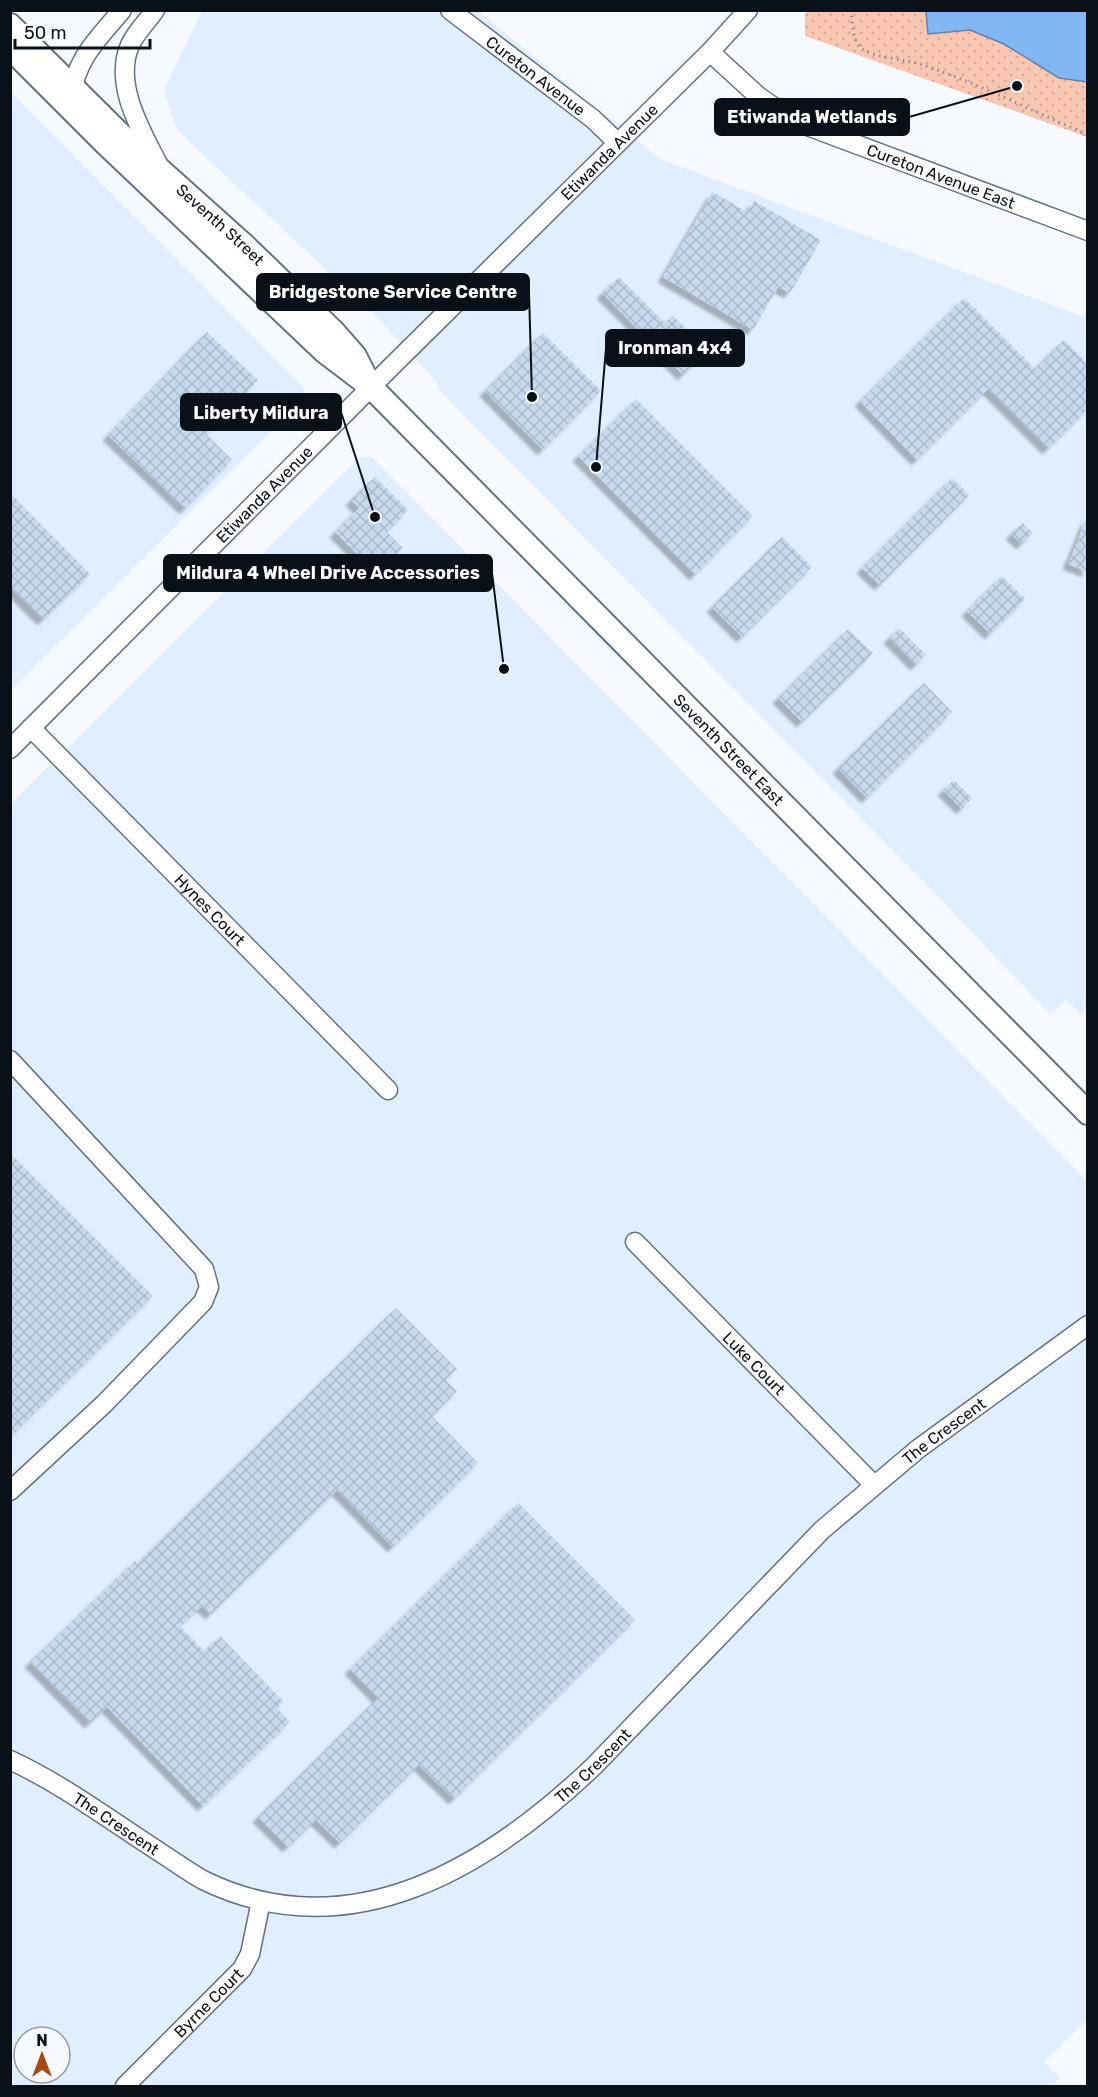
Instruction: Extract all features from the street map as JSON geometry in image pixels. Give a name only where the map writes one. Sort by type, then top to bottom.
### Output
[{"type":"main road","name":"Seventh Street","points":[[10,25],[334,332],[355,356],[371,387]]},
{"type":"main road","name":"Seventh Street","points":[[11,49],[325,352],[371,387]]},
{"type":"main road","name":"Seventh Street East","points":[[371,387],[1088,1113]]},
{"type":"street","points":[[72,110],[73,87],[79,65],[87,50],[122,10]]},
{"type":"street","points":[[155,10],[130,44],[126,75],[131,105],[161,169]]},
{"type":"street","name":"Cureton Avenue","points":[[450,10],[594,119],[618,143]]},
{"type":"street","name":"Etiwanda Avenue","points":[[10,749],[371,387],[710,52],[748,10]]},
{"type":"street","name":"Cureton Avenue East","points":[[710,52],[758,96],[794,121],[1088,231]]},
{"type":"street","name":"Hynes Court","points":[[31,728],[388,1090]]},
{"type":"street","points":[[10,1060],[204,1269],[209,1287],[203,1302],[104,1404],[10,1491]]},
{"type":"street","name":"Luke Court","points":[[635,1242],[873,1484]]},
{"type":"street","name":"The Crescent","points":[[10,1760],[77,1798],[202,1879],[234,1893],[261,1901],[296,1906],[365,1903],[394,1896],[429,1883],[512,1837],[556,1803],[808,1544],[873,1484],[1054,1347],[1088,1325]]},
{"type":"street","name":"Byrne Court","points":[[125,2086],[242,1969],[250,1954],[261,1901]]},
{"type":"path","points":[[851,10],[855,41],[863,50],[877,55],[894,56],[957,78],[1088,135]]},
{"type":"shaded area","points":[[809,10],[1087,11],[1087,137],[805,36],[805,14]]},
{"type":"shaded area","points":[[202,11],[478,11],[660,159],[1087,318],[1087,1008],[1081,1015],[1066,1000],[1050,1014],[927,885],[438,389],[438,383],[378,318],[177,130],[164,90]]},
{"type":"shaded area","points":[[11,92],[304,388],[305,398],[11,690]]},
{"type":"shaded area","points":[[360,457],[372,457],[1087,1181],[1087,2020],[1044,2062],[1060,2078],[1051,2086],[11,2086],[11,804]]},
{"type":"water","points":[[926,11],[1087,11],[1087,82],[1059,78],[1004,44],[970,30],[928,34]]},
{"type":"building","points":[[713,192],[747,212],[754,201],[821,240],[790,293],[778,287],[753,330],[663,277]]},
{"type":"building","points":[[619,277],[665,323],[672,315],[708,350],[683,375],[602,293]]},
{"type":"building","points":[[964,298],[1035,369],[1064,340],[1088,364],[1088,409],[1048,449],[988,389],[917,460],[860,401]]},
{"type":"building","points":[[207,332],[258,380],[206,434],[232,460],[185,509],[108,435]]},
{"type":"building","points":[[543,333],[601,391],[543,450],[485,391]]},
{"type":"building","points":[[636,399],[753,516],[695,575],[578,456]]},
{"type":"building","points":[[375,477],[408,510],[387,532],[403,548],[377,574],[335,532],[359,508],[351,500]]},
{"type":"building","points":[[952,478],[969,495],[880,585],[862,568]]},
{"type":"building","points":[[10,493],[90,574],[43,620],[10,587]]},
{"type":"building","points":[[1088,518],[1088,572],[1068,564]]},
{"type":"building","points":[[1023,523],[1033,533],[1022,544],[1011,534]]},
{"type":"building","points":[[782,537],[812,567],[742,637],[712,607]]},
{"type":"building","points":[[1002,576],[1025,599],[990,634],[967,611]]},
{"type":"building","points":[[899,628],[926,655],[916,665],[889,638]]},
{"type":"building","points":[[848,629],[873,653],[802,722],[778,698]]},
{"type":"building","points":[[924,683],[952,712],[867,798],[838,768]]},
{"type":"building","points":[[954,780],[972,798],[962,809],[943,790]]},
{"type":"building","points":[[10,1153],[153,1296],[10,1437]]},
{"type":"building","points":[[396,1308],[457,1369],[445,1380],[457,1391],[432,1416],[478,1463],[393,1547],[337,1490],[211,1614],[202,1606],[180,1626],[204,1651],[220,1636],[284,1702],[277,1708],[290,1722],[203,1806],[107,1707],[90,1723],[30,1662],[135,1561],[137,1564]]},
{"type":"building","points":[[518,1503],[635,1620],[454,1799],[419,1765],[340,1843],[316,1820],[288,1847],[258,1817],[378,1698],[350,1669]]},
{"type":"place","name":"Etiwanda Wetlands","points":[[1017,86]]},
{"type":"place","name":"Bridgestone Service Centre","points":[[532,397]]},
{"type":"place","name":"Ironman 4x4","points":[[596,467]]},
{"type":"place","name":"Liberty Mildura","points":[[375,517]]},
{"type":"place","name":"Mildura 4 Wheel Drive Accessories","points":[[504,669]]}]
